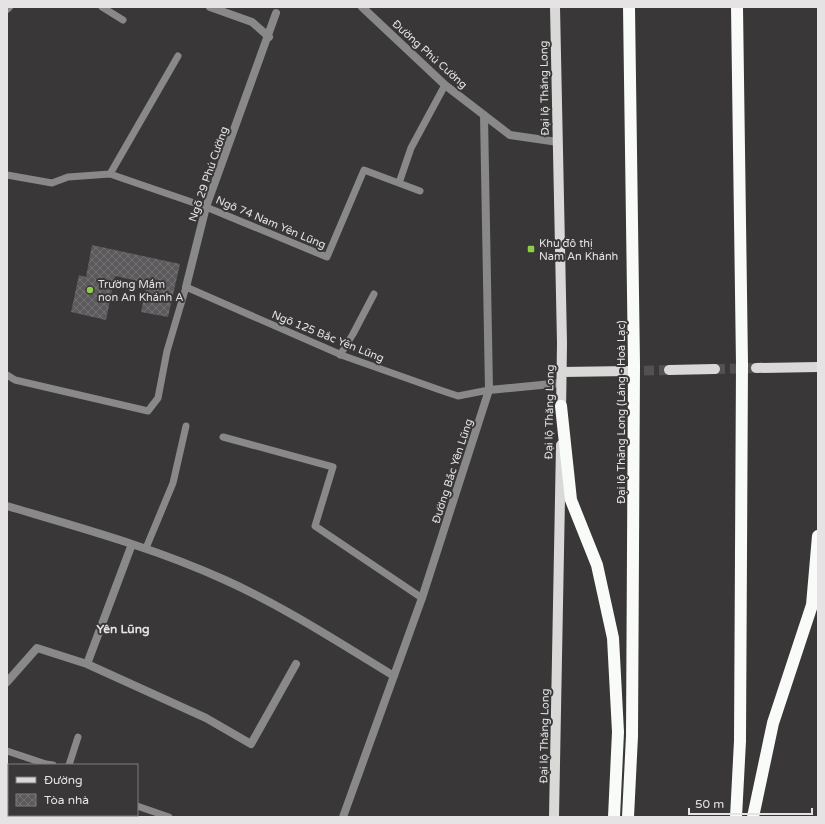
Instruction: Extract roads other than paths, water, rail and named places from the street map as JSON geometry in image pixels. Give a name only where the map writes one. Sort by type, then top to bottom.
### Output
[{"type":"highway","name":"Đại lộ Thăng Long (Láng - Hoà Lạc)","points":[[628,817],[632,736],[634,365],[629,7]]},
{"type":"highway","points":[[736,817],[740,734],[742,364],[737,7]]},
{"type":"highway","points":[[561,406],[571,500],[597,565],[613,638],[618,732],[614,817]]},
{"type":"highway","points":[[753,817],[773,723],[812,605],[818,536]]},
{"type":"main road","name":"Đại lộ Thăng Long","points":[[554,817],[562,383],[555,7]]},
{"type":"main road","points":[[756,368],[818,367]]},
{"type":"main road","points":[[669,370],[715,369]]},
{"type":"main road","points":[[562,372],[629,371]]},
{"type":"street","points":[[210,7],[252,22],[268,37]]},
{"type":"street","name":"Đường Phú Cường","points":[[362,7],[445,85],[510,135],[558,142]]},
{"type":"street","name":"Ngõ 29 Phú Cường","points":[[186,287],[206,207],[276,13]]},
{"type":"street","name":"Đường Bắc Yên Lũng","points":[[343,817],[422,598],[489,390],[484,115]]},
{"type":"street","points":[[489,390],[562,383]]},
{"type":"street","points":[[7,506],[146,548],[226,580],[319,630],[394,676]]},
{"type":"street","points":[[86,664],[132,544]]},
{"type":"street","points":[[7,682],[37,648],[86,664],[206,718],[251,744],[296,664]]},
{"type":"lane","points":[[102,7],[123,20]]},
{"type":"lane","points":[[7,175],[52,183],[68,177],[110,174],[178,56]]},
{"type":"lane","points":[[420,191],[399,183],[410,148],[445,85]]},
{"type":"lane","name":"Ngõ 74 Nam Yên Lũng","points":[[110,174],[206,207],[327,257],[364,170],[399,183]]},
{"type":"lane","name":"Ngõ 125 Bắc Yên Lũng","points":[[186,287],[340,355],[458,396],[489,390]]},
{"type":"lane","name":"Ngõ 29 Phú Cường","points":[[7,375],[15,380],[148,410],[158,398],[167,351],[186,287]]},
{"type":"lane","points":[[340,355],[374,294]]},
{"type":"lane","points":[[146,548],[173,483],[186,426]]},
{"type":"lane","points":[[223,437],[332,467],[315,526],[422,598]]},
{"type":"lane","points":[[69,764],[78,737]]},
{"type":"lane","points":[[7,751],[46,764]]},
{"type":"lane","points":[[138,806],[169,817]]},
{"type":"tunnel","points":[[715,369],[756,368]]},
{"type":"tunnel","points":[[629,371],[669,370]]},
{"type":"place","name":"Khu đô thị Nam An Khánh","points":[[531,249]]},
{"type":"place","name":"Trường Mầm non An Khánh A","points":[[90,290]]},
{"type":"district","name":"Yên Lũng","points":[[123,629]]}]
